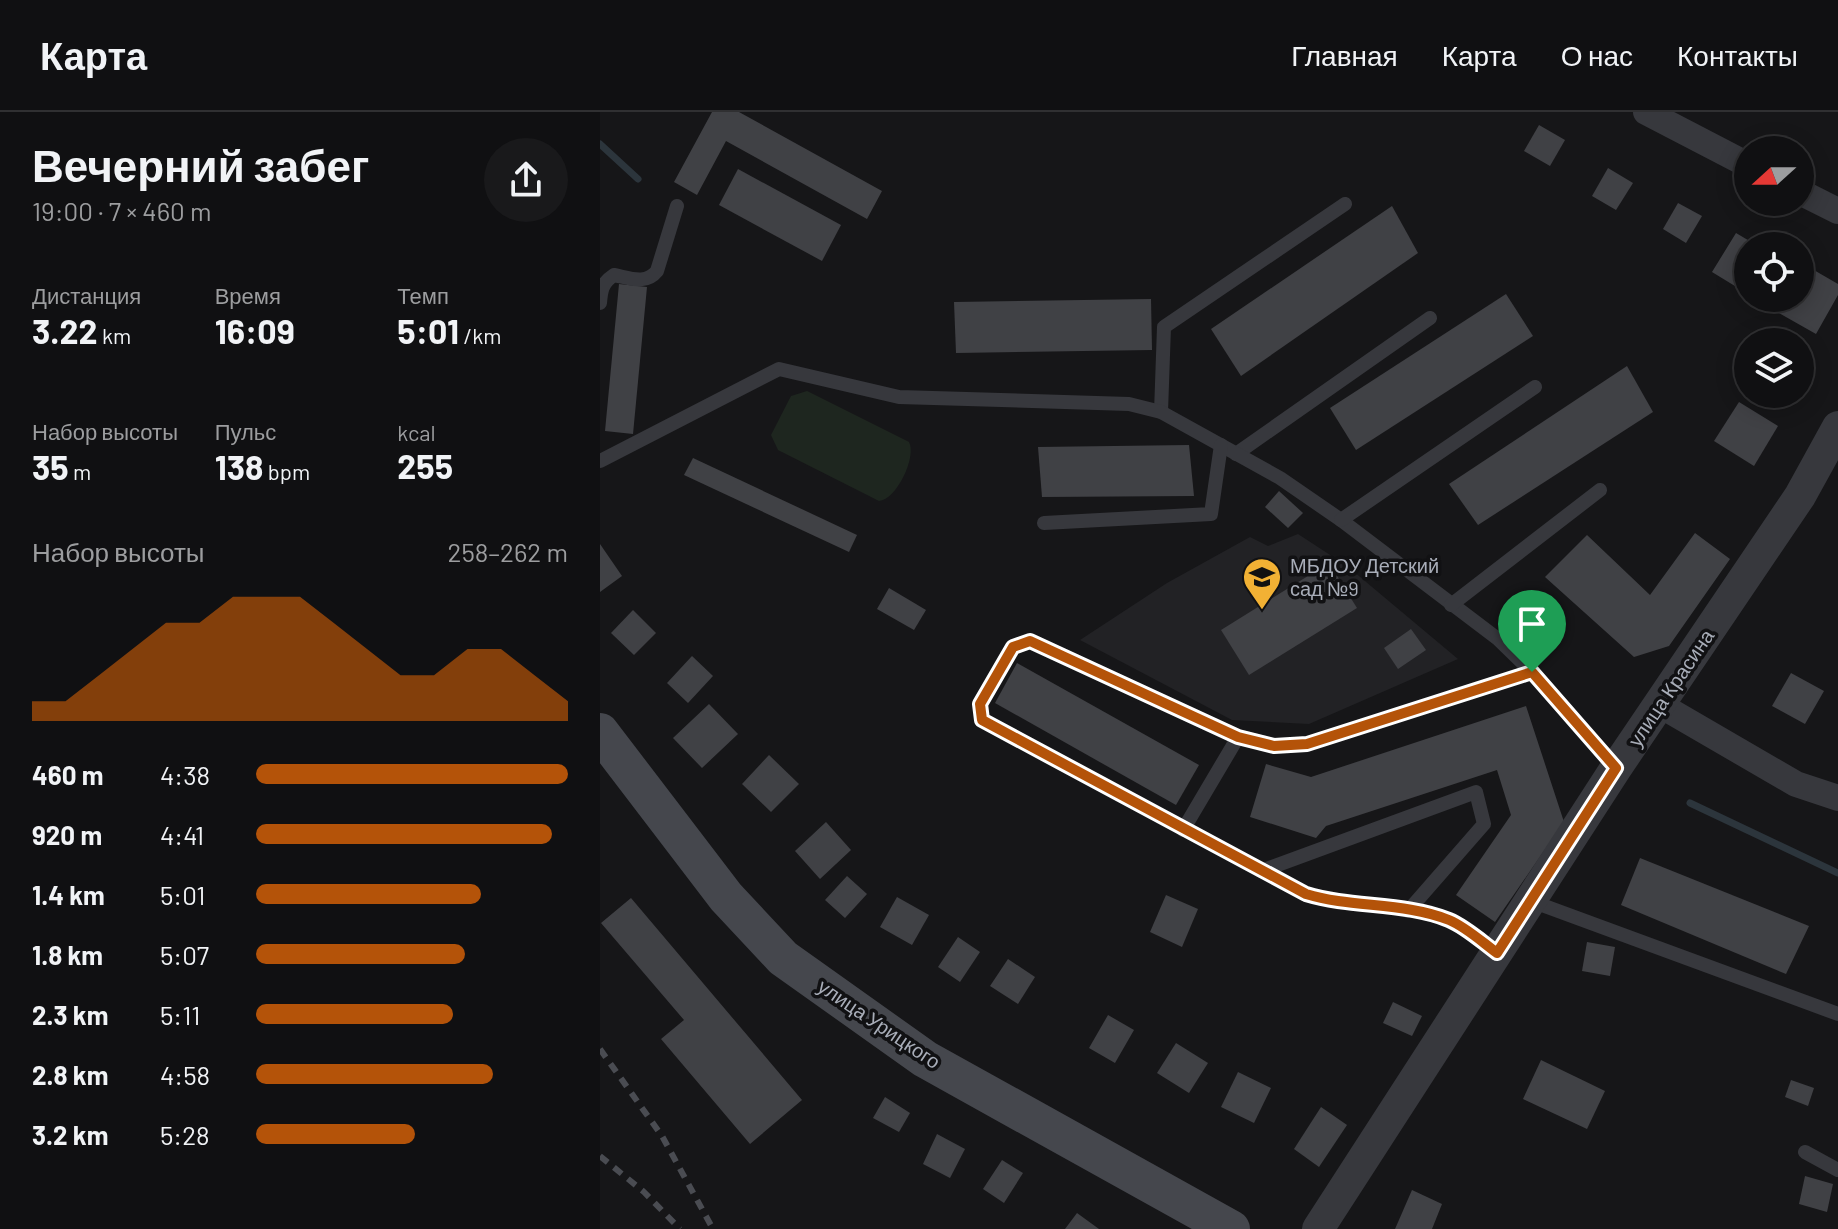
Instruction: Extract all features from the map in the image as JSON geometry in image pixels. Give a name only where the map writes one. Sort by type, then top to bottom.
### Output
[{"type":"main road","name":"улица Урицкого","points":[[600,732],[726,897],[783,958],[925,1059],[1231,1229]]},
{"type":"street","points":[[1646,112],[1734,158]]},
{"type":"street","points":[[1814,199],[1838,211]]},
{"type":"street","name":"улица Красина","points":[[1318,1229],[1616,768],[1800,496],[1838,427]]},
{"type":"street","points":[[1660,705],[1796,784],[1838,798]]},
{"type":"lane","points":[[1161,412],[1164,327],[1345,204]]},
{"type":"lane","points":[[600,303],[602,287],[614,275],[642,281],[657,271],[677,206]]},
{"type":"lane","points":[[1236,454],[1430,318]]},
{"type":"lane","points":[[600,461],[779,369],[899,397],[1129,404],[1161,412],[1280,478],[1341,520],[1498,639],[1532,672],[1616,768]]},
{"type":"lane","points":[[1341,520],[1535,387]]},
{"type":"lane","points":[[1044,523],[1211,514],[1221,445]]},
{"type":"lane","points":[[1451,605],[1600,490]]},
{"type":"lane","points":[[1497,953],[1453,921],[1428,913],[1327,900],[1306,894],[982,720],[980,704],[1013,647],[1030,641],[1238,737],[1274,746],[1307,744],[1532,672]]},
{"type":"lane","points":[[1183,830],[1238,737]]},
{"type":"lane","points":[[1261,871],[1476,792],[1484,824],[1408,911]]},
{"type":"lane","points":[[1530,901],[1838,1014]]},
{"type":"lane","points":[[1805,1152],[1838,1170]]},
{"type":"shaded area","points":[[807,391],[909,442],[908,467],[898,486],[885,499],[879,501],[778,450],[771,435],[791,396]]},
{"type":"shaded area","name":"МБДОУ Детский сад №9","points":[[1298,534],[1347,566],[1458,659],[1309,724],[1232,720],[1080,640],[1167,583],[1250,537],[1268,546]]},
{"type":"building","points":[[712,112],[739,112],[882,191],[867,219],[726,141],[697,195],[674,182]]},
{"type":"building","points":[[1539,125],[1565,140],[1550,166],[1524,151]]},
{"type":"building","points":[[1608,168],[1633,183],[1616,210],[1592,196]]},
{"type":"building","points":[[738,169],[841,225],[822,261],[719,205]]},
{"type":"building","points":[[1678,203],[1702,216],[1686,243],[1663,229]]},
{"type":"building","points":[[1392,206],[1418,253],[1241,376],[1211,329]]},
{"type":"building","points":[[1734,236],[1734,285],[1712,272]]},
{"type":"building","points":[[1814,270],[1838,284],[1838,295],[1816,334],[1814,328],[1805,328],[1777,312],[1814,312]]},
{"type":"building","points":[[619,284],[647,287],[633,434],[605,431]]},
{"type":"building","points":[[1506,294],[1533,336],[1356,450],[1330,408]]},
{"type":"building","points":[[1151,299],[1152,350],[956,353],[954,302]]},
{"type":"building","points":[[1627,366],[1653,412],[1478,525],[1449,484]]},
{"type":"building","points":[[1735,408],[1749,408],[1778,426],[1754,466],[1714,441]]},
{"type":"building","points":[[1189,445],[1194,496],[1042,497],[1038,447]]},
{"type":"building","points":[[693,458],[857,535],[849,552],[684,475]]},
{"type":"building","points":[[1279,491],[1303,513],[1288,528],[1265,507]]},
{"type":"building","points":[[1695,533],[1730,559],[1669,646],[1634,657],[1545,577],[1587,535],[1650,595]]},
{"type":"building","points":[[600,544],[622,576],[600,592]]},
{"type":"building","points":[[1329,563],[1357,608],[1249,675],[1221,630]]},
{"type":"building","points":[[889,588],[926,610],[914,630],[877,609]]},
{"type":"building","points":[[633,610],[656,633],[634,655],[611,633]]},
{"type":"building","points":[[1411,629],[1426,650],[1398,669],[1384,648]]},
{"type":"building","points":[[692,656],[713,676],[688,703],[667,683]]},
{"type":"building","points":[[1017,663],[1199,765],[1176,805],[995,703]]},
{"type":"building","points":[[1791,673],[1824,691],[1805,724],[1772,706]]},
{"type":"building","points":[[709,704],[738,734],[702,768],[673,738]]},
{"type":"building","points":[[1526,706],[1564,822],[1495,922],[1456,895],[1511,815],[1497,770],[1326,826],[1316,838],[1250,817],[1266,764],[1311,777]]},
{"type":"building","points":[[769,755],[799,784],[771,812],[742,784]]},
{"type":"building","points":[[826,822],[851,850],[820,879],[795,851]]},
{"type":"building","points":[[1640,858],[1809,926],[1786,974],[1621,905]]},
{"type":"building","points":[[847,876],[867,894],[845,918],[825,900]]},
{"type":"building","points":[[1166,895],[1198,909],[1182,947],[1150,932]]},
{"type":"building","points":[[897,897],[929,915],[912,945],[880,927]]},
{"type":"building","points":[[631,898],[802,1100],[750,1144],[661,1039],[684,1020],[601,923]]},
{"type":"building","points":[[958,937],[980,952],[960,982],[938,967]]},
{"type":"building","points":[[1587,942],[1615,947],[1610,976],[1582,971]]},
{"type":"building","points":[[1008,959],[1035,977],[1018,1004],[990,986]]},
{"type":"building","points":[[1393,1002],[1422,1016],[1412,1036],[1383,1023]]},
{"type":"building","points":[[1108,1015],[1134,1030],[1115,1063],[1089,1048]]},
{"type":"building","points":[[1176,1043],[1208,1063],[1189,1093],[1157,1073]]},
{"type":"building","points":[[1541,1060],[1605,1091],[1587,1129],[1523,1099]]},
{"type":"building","points":[[1238,1072],[1271,1088],[1254,1123],[1221,1107]]},
{"type":"building","points":[[1791,1080],[1814,1088],[1808,1106],[1785,1097]]},
{"type":"building","points":[[885,1097],[910,1113],[899,1132],[873,1118]]},
{"type":"building","points":[[1321,1107],[1347,1125],[1319,1167],[1294,1149]]},
{"type":"building","points":[[937,1134],[965,1149],[950,1178],[923,1164]]},
{"type":"building","points":[[1002,1160],[1023,1173],[1004,1203],[983,1189]]},
{"type":"building","points":[[1805,1176],[1833,1184],[1827,1212],[1799,1204]]},
{"type":"building","points":[[1412,1190],[1442,1204],[1432,1229],[1395,1229]]},
{"type":"building","points":[[1077,1213],[1099,1229],[1065,1229]]},
{"type":"waterway","points":[[600,144],[638,179]]},
{"type":"waterway","points":[[1690,803],[1838,873]]},
{"type":"railway","points":[[600,1049],[662,1136],[713,1229]]},
{"type":"railway","points":[[600,1156],[644,1192],[680,1229]]},
{"type":"place","name":"МБДОУ Детский сад №9","points":[[1262,611]]},
{"type":"route","points":[[1030,641],[1238,737],[1274,746],[1307,744],[1532,672],[1616,768],[1497,953],[1453,921],[1428,913],[1327,900],[1306,894],[982,720],[979,712],[980,704],[1013,647],[1030,641]]}]
